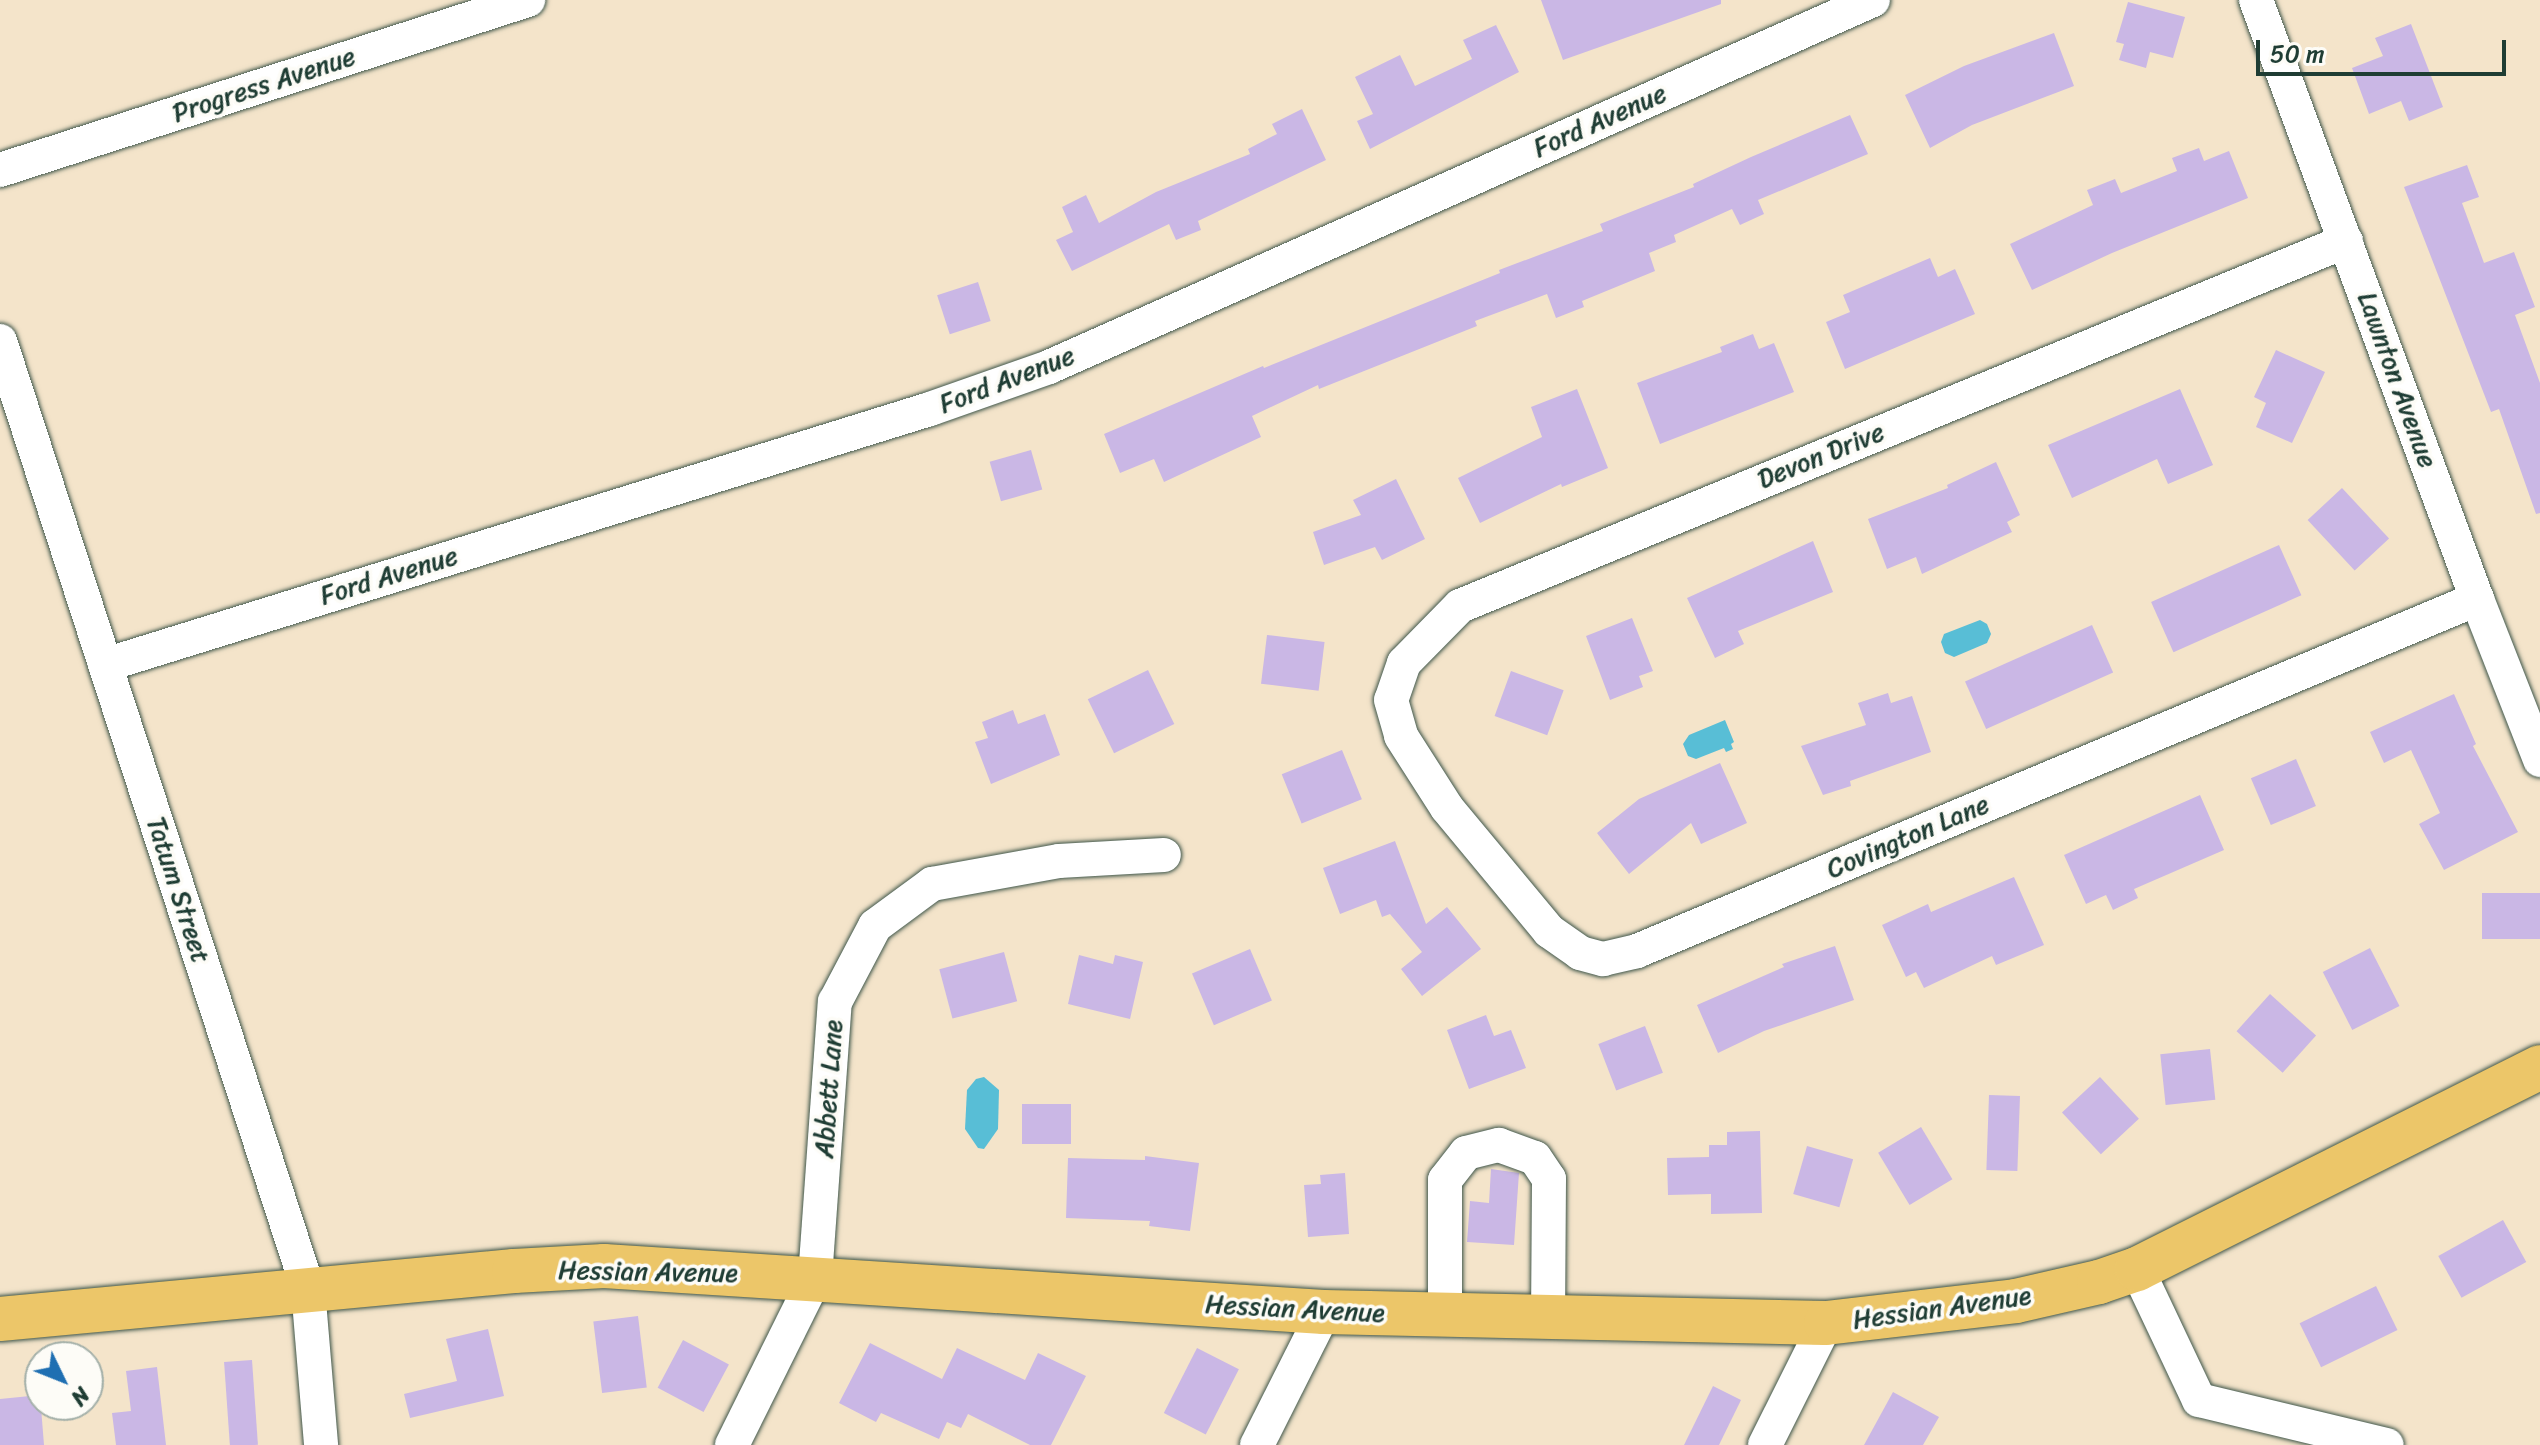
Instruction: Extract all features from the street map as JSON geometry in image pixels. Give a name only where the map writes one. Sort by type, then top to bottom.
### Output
[{"type":"main road","name":"Hessian Avenue","points":[[0,1319],[308,1289],[604,1266],[1324,1312],[1826,1323],[2016,1301],[2099,1282],[2137,1269],[2540,1067]]},
{"type":"street","name":"Progress Avenue","points":[[0,170],[528,0]]},
{"type":"street","name":"Ford Avenue","points":[[105,665],[930,409],[1049,367],[1873,0]]},
{"type":"street","name":"Lawnton Avenue","points":[[2256,0],[2477,599],[2540,760]]},
{"type":"street","name":"Devon Drive","points":[[1412,752],[1401,736],[1391,700],[1404,663],[1460,606],[2346,241]]},
{"type":"street","name":"Tatum Street","points":[[0,341],[308,1289],[321,1445]]},
{"type":"street","name":"Covington Lane","points":[[1412,752],[1447,808],[1549,931],[1580,953],[1603,959],[1637,951],[2477,599]]},
{"type":"street","name":"Abbett Lane","points":[[815,1278],[835,1002],[875,926],[932,884],[1059,861],[1164,855]]},
{"type":"street","points":[[1445,1316],[1445,1180],[1466,1153],[1499,1145],[1535,1158],[1549,1179],[1548,1318]]},
{"type":"street","points":[[2137,1269],[2199,1400],[2387,1445]]},
{"type":"street","points":[[732,1445],[815,1278]]},
{"type":"street","points":[[1257,1445],[1324,1312]]},
{"type":"street","points":[[1765,1445],[1826,1323]]},
{"type":"water","points":[[1980,620],[1987,624],[1991,634],[1987,643],[1954,657],[1945,653],[1941,642],[1944,634]]},
{"type":"water","points":[[1725,720],[1734,742],[1731,744],[1733,749],[1726,752],[1724,748],[1696,759],[1688,756],[1683,744],[1689,735]]},
{"type":"water","points":[[984,1077],[999,1090],[998,1129],[984,1149],[978,1148],[965,1129],[967,1090],[976,1079]]},
{"type":"building","points":[[1541,0],[1721,0],[1721,4],[1563,60]]},
{"type":"building","points":[[2128,2],[2185,17],[2173,58],[2150,52],[2146,68],[2119,60],[2124,44],[2116,42]]},
{"type":"building","points":[[2411,24],[2443,107],[2409,121],[2401,101],[2369,114],[2352,68],[2383,56],[2375,38]]},
{"type":"building","points":[[1496,25],[1519,72],[1370,149],[1357,121],[1373,114],[1355,77],[1400,55],[1415,86],[1472,59],[1463,40]]},
{"type":"building","points":[[2054,33],[2074,86],[1972,125],[1930,148],[1905,95],[1964,66]]},
{"type":"building","points":[[1302,109],[1326,160],[1198,221],[1201,230],[1176,240],[1169,224],[1072,271],[1056,240],[1073,232],[1062,207],[1086,195],[1099,223],[1156,192],[1250,154],[1248,149],[1277,134],[1272,124]]},
{"type":"building","points":[[1850,115],[1868,154],[1758,200],[1764,214],[1740,225],[1732,209],[1674,235],[1676,242],[1649,253],[1655,271],[1582,301],[1584,307],[1556,318],[1547,294],[1475,321],[1477,326],[1319,389],[1318,385],[1252,416],[1261,437],[1164,482],[1154,459],[1120,473],[1104,434],[1263,366],[1603,231],[1600,224],[1694,187],[1693,184],[1751,157]]},
{"type":"building","points":[[2199,148],[2204,161],[2229,151],[2248,198],[2112,253],[2032,290],[2010,244],[2093,205],[2087,190],[2115,179],[2121,193],[2177,171],[2172,158]]},
{"type":"building","points":[[2467,165],[2479,197],[2462,203],[2484,263],[2514,252],[2535,307],[2515,315],[2540,383],[2540,513],[2536,514],[2499,409],[2491,412],[2404,187]]},
{"type":"building","points":[[1930,258],[1938,277],[1955,269],[1975,314],[1845,369],[1826,322],[1850,312],[1843,295]]},
{"type":"building","points":[[978,282],[991,321],[950,334],[937,295]]},
{"type":"building","points":[[1753,334],[1759,349],[1774,343],[1794,392],[1660,444],[1637,383],[1722,352],[1720,347]]},
{"type":"building","points":[[2276,350],[2325,372],[2292,443],[2256,427],[2266,403],[2254,397]]},
{"type":"building","points":[[1577,389],[1608,468],[1562,487],[1561,484],[1480,523],[1458,478],[1542,437],[1531,407]]},
{"type":"building","points":[[2180,389],[2213,465],[2168,484],[2157,459],[2072,498],[2048,445]]},
{"type":"building","points":[[1031,450],[1042,489],[1001,501],[990,462]]},
{"type":"building","points":[[1996,462],[2020,515],[2007,522],[2012,532],[1922,574],[1916,557],[1887,569],[1868,519],[1948,488],[1947,485]]},
{"type":"building","points":[[1396,479],[1425,539],[1382,560],[1375,547],[1324,565],[1313,532],[1361,515],[1353,500]]},
{"type":"building","points":[[2342,488],[2389,538],[2355,571],[2308,520]]},
{"type":"building","points":[[1813,541],[1833,592],[1738,631],[1744,644],[1715,658],[1687,598]]},
{"type":"building","points":[[2279,545],[2301,595],[2173,652],[2151,602]]},
{"type":"building","points":[[1632,618],[1653,671],[1639,676],[1643,687],[1610,700],[1586,636]]},
{"type":"building","points":[[2092,625],[2113,673],[1986,729],[1965,682]]},
{"type":"building","points":[[1267,635],[1325,642],[1319,691],[1261,684]]},
{"type":"building","points":[[1148,670],[1174,724],[1114,753],[1088,699]]},
{"type":"building","points":[[1511,671],[1564,690],[1547,735],[1495,716]]},
{"type":"building","points":[[1888,693],[1891,703],[1912,696],[1931,752],[1850,781],[1851,786],[1823,795],[1801,746],[1866,725],[1858,703]]},
{"type":"building","points":[[2454,694],[2476,744],[2473,746],[2518,832],[2444,870],[2419,824],[2440,813],[2411,750],[2384,763],[2370,732]]},
{"type":"building","points":[[1013,710],[1018,724],[1045,714],[1060,755],[991,784],[975,742],[988,738],[982,722]]},
{"type":"building","points":[[1342,750],[1362,799],[1302,823],[1282,774]]},
{"type":"building","points":[[2296,759],[2316,806],[2271,825],[2251,778]]},
{"type":"building","points":[[1720,763],[1747,823],[1701,844],[1691,823],[1629,874],[1597,833],[1639,799]]},
{"type":"building","points":[[2200,795],[2224,850],[2134,889],[2138,898],[2113,910],[2106,895],[2086,904],[2064,855]]},
{"type":"building","points":[[1395,841],[1426,924],[1447,907],[1481,949],[1422,996],[1401,969],[1422,952],[1390,914],[1382,917],[1376,900],[1340,914],[1323,868]]},
{"type":"building","points":[[2014,877],[2044,945],[1996,965],[1992,956],[1924,988],[1916,972],[1906,977],[1882,925],[1928,904],[1931,912]]},
{"type":"building","points":[[2482,893],[2540,893],[2540,939],[2482,939]]},
{"type":"building","points":[[1835,946],[1854,1000],[1764,1031],[1718,1053],[1697,1005],[1784,967],[1782,964]]},
{"type":"building","points":[[2370,948],[2400,1006],[2352,1030],[2323,972]]},
{"type":"building","points":[[1250,949],[1272,1001],[1214,1025],[1192,974]]},
{"type":"building","points":[[1004,952],[1017,1001],[952,1019],[939,969]]},
{"type":"building","points":[[1079,955],[1113,964],[1115,955],[1143,962],[1130,1019],[1068,1004]]},
{"type":"building","points":[[2270,994],[2316,1035],[2283,1073],[2237,1031]]},
{"type":"building","points":[[1486,1015],[1494,1036],[1511,1030],[1526,1068],[1469,1089],[1447,1030]]},
{"type":"building","points":[[1645,1026],[1663,1073],[1616,1091],[1598,1044]]},
{"type":"building","points":[[2210,1049],[2215,1100],[2166,1105],[2160,1054]]},
{"type":"building","points":[[2100,1077],[2139,1119],[2101,1154],[2062,1112]]},
{"type":"building","points":[[1989,1095],[2020,1096],[2017,1171],[1986,1170]]},
{"type":"building","points":[[1022,1104],[1071,1104],[1071,1144],[1022,1144]]},
{"type":"building","points":[[1921,1127],[1952,1179],[1910,1205],[1878,1153]]},
{"type":"building","points":[[1760,1131],[1762,1213],[1711,1214],[1711,1194],[1668,1195],[1667,1158],[1709,1157],[1709,1145],[1727,1145],[1727,1132]]},
{"type":"building","points":[[1807,1146],[1853,1159],[1839,1207],[1793,1194]]},
{"type":"building","points":[[1145,1156],[1199,1163],[1190,1231],[1149,1226],[1150,1221],[1066,1218],[1068,1158],[1145,1160]]},
{"type":"building","points":[[1491,1169],[1519,1173],[1514,1245],[1467,1242],[1470,1201],[1489,1203]]},
{"type":"building","points":[[1345,1173],[1349,1234],[1308,1237],[1304,1185],[1321,1184],[1320,1175]]},
{"type":"building","points":[[2503,1220],[2526,1262],[2462,1298],[2438,1256]]},
{"type":"building","points":[[2376,1286],[2397,1330],[2321,1367],[2300,1323]]},
{"type":"building","points":[[638,1316],[647,1387],[602,1393],[593,1321]]},
{"type":"building","points":[[488,1329],[504,1396],[410,1418],[404,1394],[457,1381],[446,1339]]},
{"type":"building","points":[[683,1340],[729,1364],[704,1412],[658,1388]]},
{"type":"building","points":[[870,1343],[942,1379],[957,1348],[1025,1380],[1038,1353],[1086,1376],[1051,1445],[1030,1445],[968,1414],[961,1428],[947,1422],[939,1439],[881,1413],[876,1422],[839,1403]]},
{"type":"building","points":[[1197,1348],[1239,1369],[1206,1434],[1164,1413]]},
{"type":"building","points":[[252,1360],[258,1445],[230,1445],[224,1362]]},
{"type":"building","points":[[157,1367],[166,1445],[116,1445],[112,1413],[131,1411],[126,1371]]},
{"type":"building","points":[[1713,1386],[1741,1400],[1719,1445],[1684,1445]]},
{"type":"building","points":[[1893,1392],[1939,1417],[1923,1445],[1864,1445]]},
{"type":"building","points":[[24,1397],[24,1421],[42,1421],[44,1445],[0,1445],[0,1399]]}]
